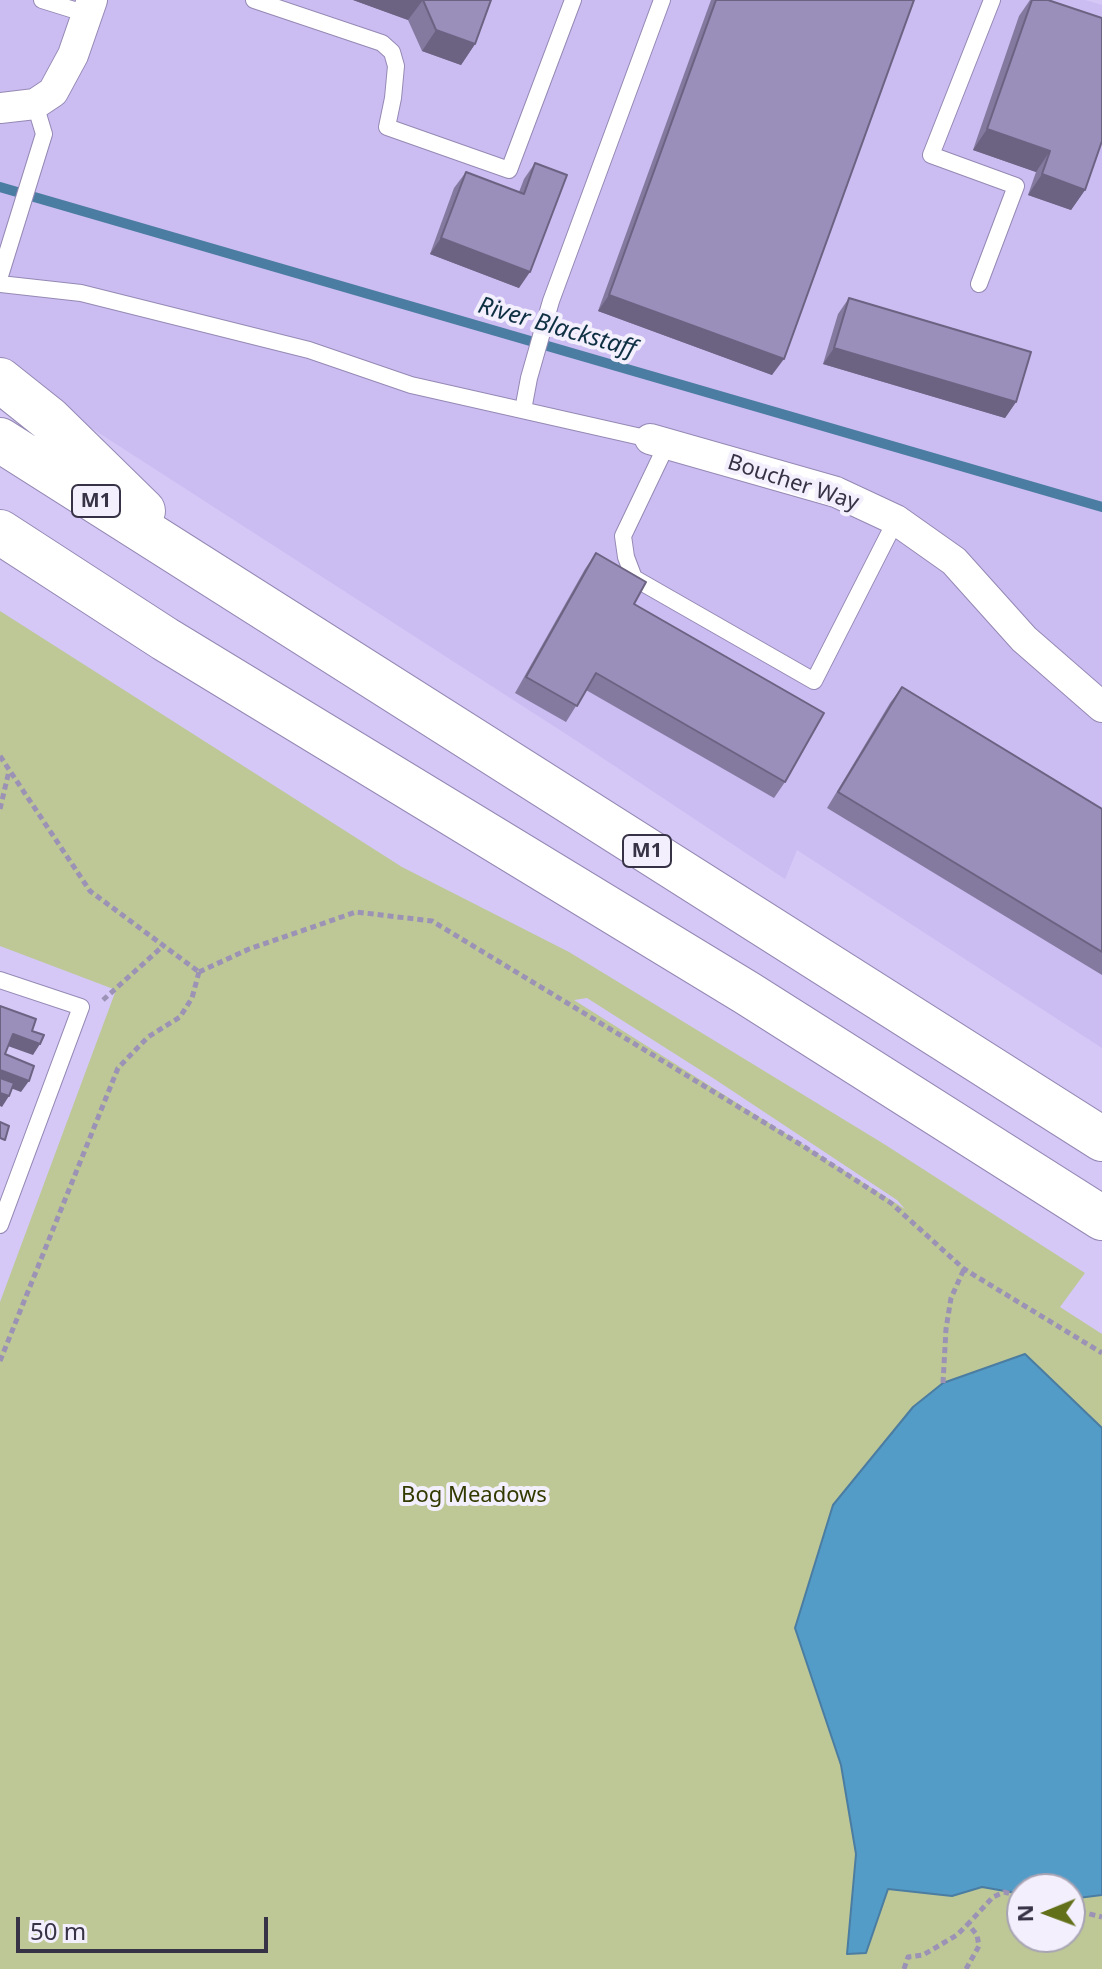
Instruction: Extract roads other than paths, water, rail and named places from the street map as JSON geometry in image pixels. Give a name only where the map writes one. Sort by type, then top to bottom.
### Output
[{"type":"highway","points":[[0,380],[49,419],[122,487],[191,562]]},
{"type":"highway","name":"M1","points":[[0,440],[1102,1139]]},
{"type":"highway","points":[[0,532],[165,639],[747,993],[1102,1218]]},
{"type":"highway","points":[[0,560],[165,639]]},
{"type":"street","points":[[0,108],[35,104],[53,92],[73,55],[90,7]]},
{"type":"street","name":"Boucher Way","points":[[658,441],[836,492],[896,520],[954,561],[1024,639],[1102,707]]},
{"type":"lane","points":[[42,0],[90,7]]},
{"type":"lane","points":[[254,0],[382,43],[392,52],[396,66],[387,127],[509,170],[573,0]]},
{"type":"lane","points":[[523,410],[551,301],[662,0]]},
{"type":"lane","points":[[979,284],[1016,186],[931,155],[992,0]]},
{"type":"lane","points":[[0,276],[44,134],[35,104]]},
{"type":"lane","points":[[0,284],[81,293],[309,350],[411,385],[658,441],[623,536],[626,557],[634,578],[814,681],[896,520]]},
{"type":"lane","points":[[0,980],[81,1007],[0,1225]]},
{"type":"water","points":[[1025,1354],[1102,1428],[1102,1895],[1086,1897],[1086,1873],[1006,1873],[1006,1891],[982,1887],[952,1896],[888,1889],[866,1953],[847,1954],[856,1854],[841,1765],[795,1628],[833,1505],[913,1407],[943,1383]]},
{"type":"waterway","name":"River Blackstaff","points":[[0,187],[1102,507]]},
{"type":"park label","name":"Bog Meadows","points":[[474,1496]]}]
